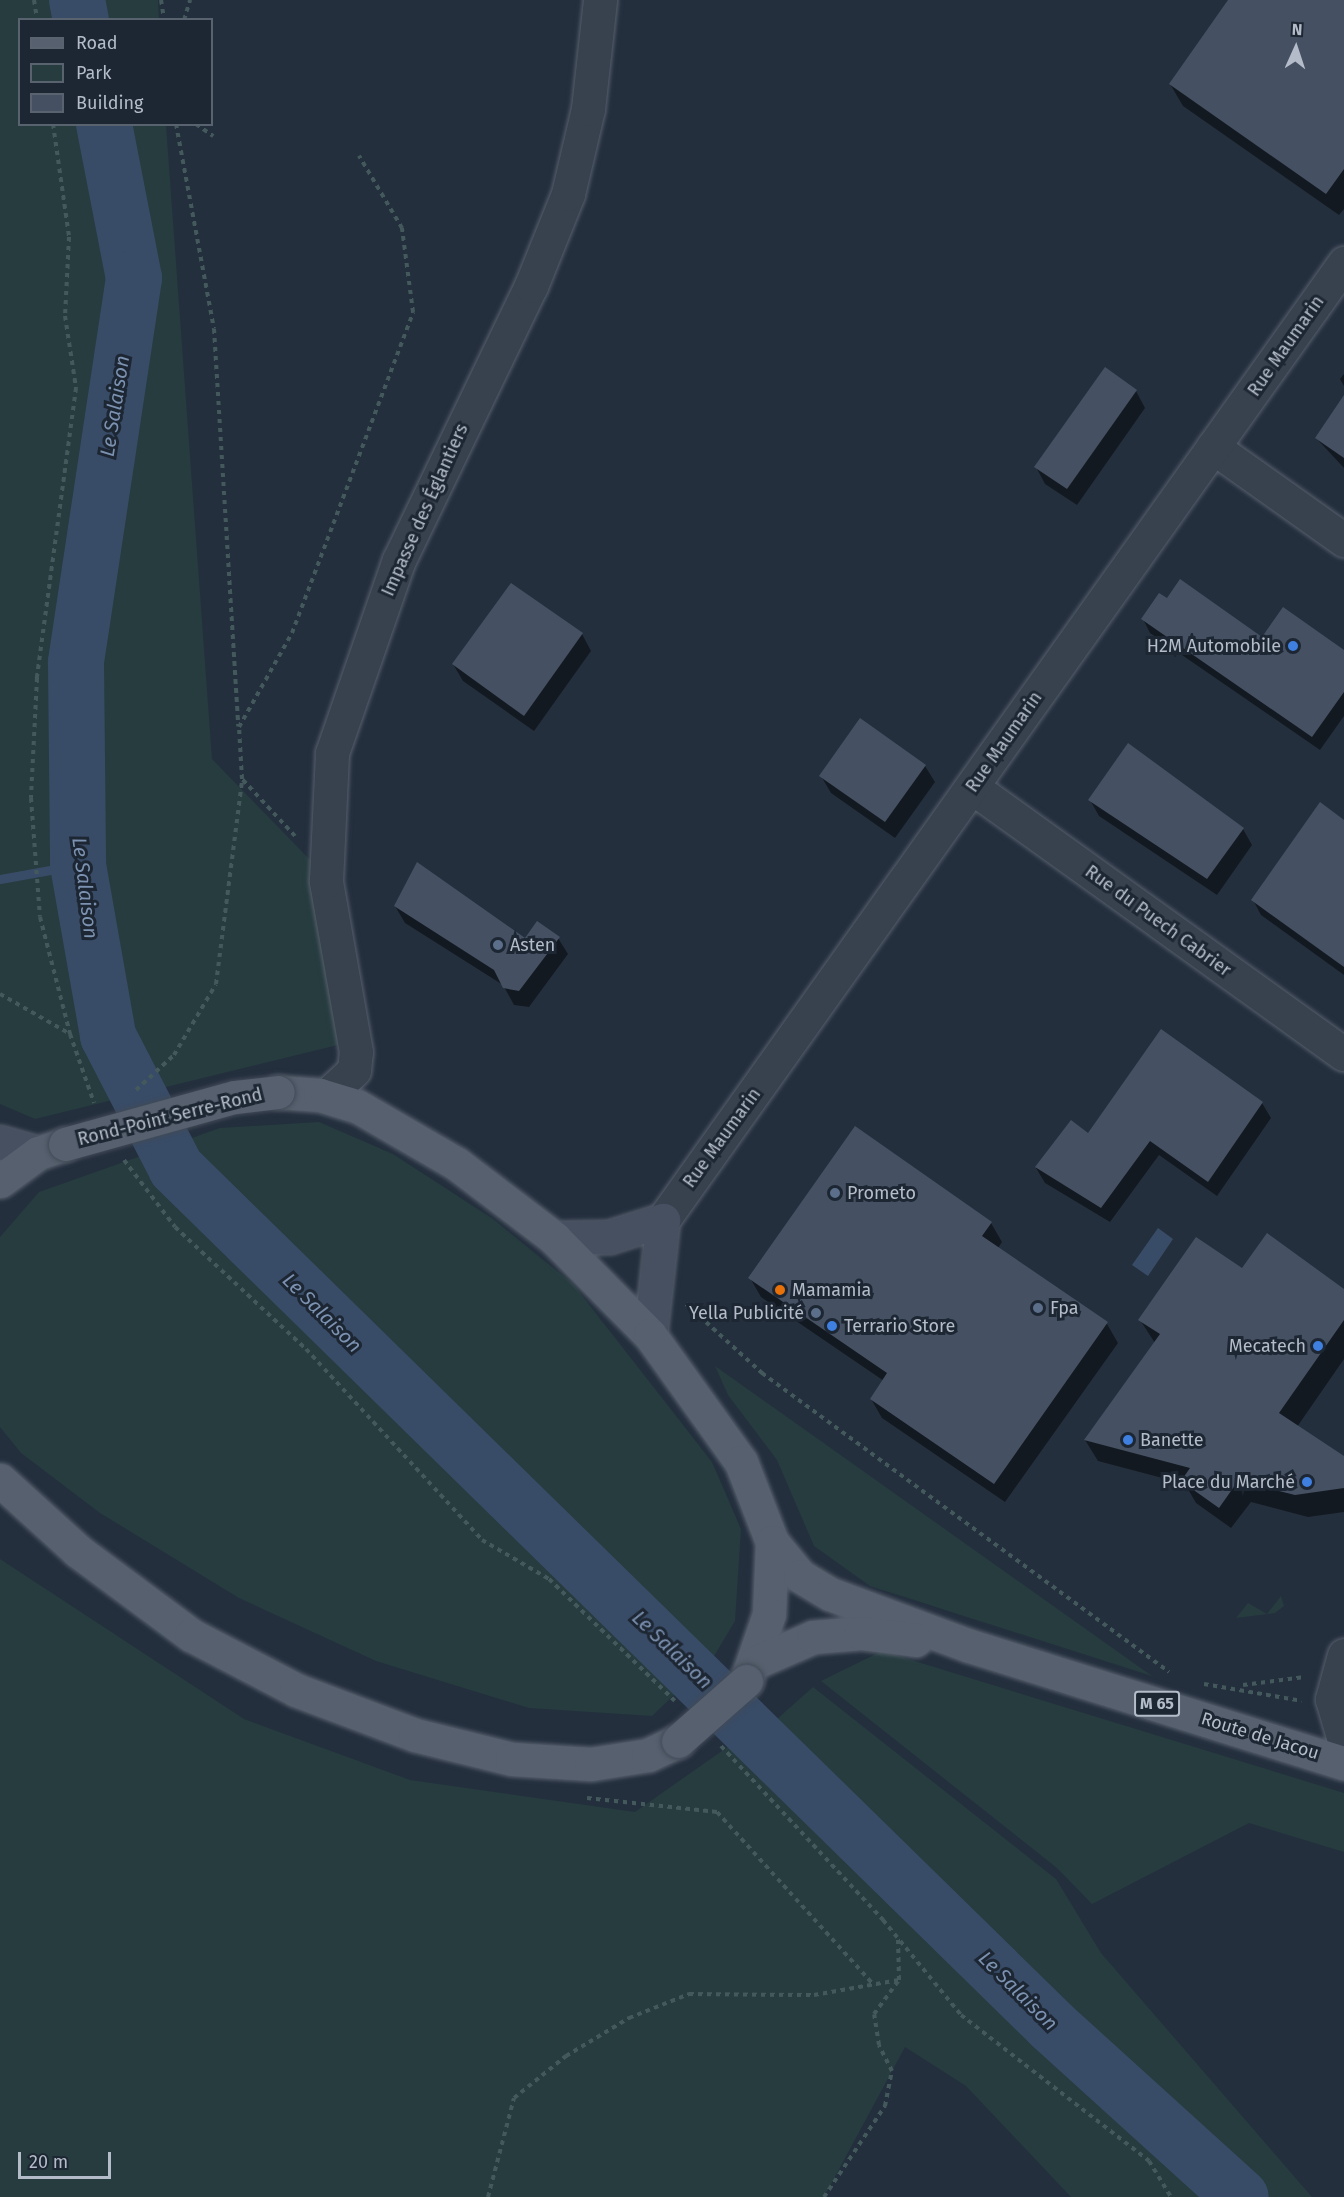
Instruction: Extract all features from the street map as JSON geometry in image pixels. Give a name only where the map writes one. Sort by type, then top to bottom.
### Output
[{"type":"main road","name":"Rond-Point Serre-Rond","points":[[0,1181],[52,1148],[235,1097],[278,1092],[333,1098],[381,1117],[458,1164],[554,1238],[650,1335],[741,1462],[772,1542],[773,1586],[751,1671]]},
{"type":"main road","points":[[0,1480],[78,1551],[191,1635],[307,1694],[416,1735],[512,1760],[591,1764],[648,1755],[678,1741],[751,1671]]},
{"type":"main road","name":"Route de Jacou","points":[[772,1542],[800,1576],[830,1594],[970,1646],[1344,1762]]},
{"type":"main road","name":"Route de Jacou","points":[[751,1671],[813,1636],[861,1633],[970,1646]]},
{"type":"street","name":"Impasse des Églantiers","points":[[333,1098],[335,1088],[354,1070],[356,1052],[326,881],[332,753],[399,560],[531,286],[568,194],[588,109],[600,0]]},
{"type":"street","name":"Rue Maumarin","points":[[663,1220],[1344,263]]},
{"type":"street","points":[[1213,447],[1344,540]]},
{"type":"street","name":"Rue du Puech Cabrier","points":[[972,787],[1344,1054]]},
{"type":"street","points":[[0,1142],[52,1148]]},
{"type":"street","points":[[554,1238],[609,1237],[663,1220],[650,1335]]},
{"type":"street","points":[[1337,1676],[1344,1740]]},
{"type":"path","points":[[34,0],[38,18]]},
{"type":"path","points":[[161,0],[165,18]]},
{"type":"path","points":[[185,18],[190,0]]},
{"type":"path","points":[[53,126],[69,237],[65,316],[76,388],[37,678],[31,798],[38,896],[70,1034],[99,1110]]},
{"type":"path","points":[[126,1094],[174,1055],[216,984],[242,779],[214,329],[176,126]]},
{"type":"path","points":[[199,126],[213,136]]},
{"type":"path","points":[[238,727],[292,633],[413,312],[402,228],[359,156]]},
{"type":"path","points":[[242,779],[299,841]]},
{"type":"path","points":[[0,994],[70,1034]]},
{"type":"path","points":[[95,1104],[105,1101]]},
{"type":"path","points":[[122,1155],[175,1227],[306,1349],[482,1540],[549,1579],[663,1690]]},
{"type":"path","points":[[656,1277],[762,1373],[1177,1676]]},
{"type":"path","points":[[1239,1686],[1287,1701],[1337,1676]]},
{"type":"path","points":[[1192,1682],[1239,1686],[1337,1676]]},
{"type":"path","points":[[733,1758],[898,1938],[961,2015],[1149,2161],[1171,2197]]},
{"type":"path","points":[[582,1798],[717,1812],[874,1985]]},
{"type":"path","points":[[824,2197],[885,2106],[892,2071],[879,2045],[874,2014],[899,1980],[898,1938]]},
{"type":"path","points":[[488,2197],[514,2098],[566,2056],[629,2018],[689,1994],[814,1995],[899,1980]]},
{"type":"green space","points":[[0,0],[158,0],[159,18],[18,18],[18,126],[166,126],[212,759],[318,868],[346,1043],[35,1119],[0,1104]]},
{"type":"green space","points":[[319,1122],[393,1154],[493,1219],[573,1284],[712,1462],[741,1529],[735,1621],[713,1658],[652,1716],[529,1708],[376,1661],[239,1598],[100,1513],[21,1453],[0,1427],[0,1237],[39,1192],[220,1128]]},
{"type":"green space","points":[[715,1366],[1152,1676],[870,1586],[814,1546],[777,1460],[728,1395]]},
{"type":"green space","points":[[0,1559],[244,1719],[410,1780],[635,1812],[729,1746],[738,1754],[813,1687],[1056,1879],[1101,1953],[1312,2197],[1071,2197],[966,2086],[905,2047],[824,2197],[0,2197]]},
{"type":"green space","points":[[1281,1596],[1284,1606],[1275,1613],[1236,1618],[1248,1603],[1267,1614]]},
{"type":"green space","points":[[882,1651],[1344,1793],[1344,1852],[1249,1823],[1092,1904],[1057,1868],[821,1681]]},
{"type":"water","points":[[1158,1228],[1173,1239],[1148,1276],[1132,1265]]},
{"type":"building","points":[[1228,0],[1344,0],[1344,169],[1326,194],[1169,84]]},
{"type":"building","points":[[1105,367],[1137,390],[1067,489],[1034,467]]},
{"type":"building","points":[[1344,395],[1344,458],[1315,438]]},
{"type":"building","points":[[1180,579],[1262,637],[1283,607],[1344,650],[1344,692],[1312,737],[1141,619],[1159,593],[1167,598]]},
{"type":"building","points":[[511,583],[583,633],[524,716],[452,664]]},
{"type":"building","points":[[860,718],[926,765],[885,822],[819,776]]},
{"type":"building","points":[[1128,743],[1244,828],[1207,879],[1088,800]]},
{"type":"building","points":[[1320,802],[1344,820],[1344,967],[1251,900]]},
{"type":"building","points":[[417,862],[525,938],[537,921],[560,937],[519,991],[503,988],[494,970],[394,906]]},
{"type":"building","points":[[1161,1029],[1263,1102],[1208,1182],[1150,1141],[1101,1208],[1035,1167],[1071,1120],[1088,1133]]},
{"type":"building","points":[[855,1126],[992,1222],[982,1236],[1108,1322],[994,1484],[870,1399],[887,1373],[748,1278]]},
{"type":"building","points":[[1267,1233],[1344,1289],[1344,1320],[1279,1413],[1344,1456],[1344,1488],[1295,1495],[1238,1481],[1219,1508],[1181,1481],[1190,1468],[1084,1440],[1160,1334],[1138,1320],[1196,1237],[1242,1268]]},
{"type":"waterway","name":"Le Salaison","points":[[77,0],[81,18]]},
{"type":"waterway","name":"Le Salaison","points":[[104,126],[134,278],[76,663],[78,865],[108,1036],[176,1168],[1051,2025],[1241,2197]]},
{"type":"waterway","points":[[0,879],[78,865]]},
{"type":"place","name":"H2M Automobile","points":[[1293,646]]},
{"type":"place","name":"Asten","points":[[498,945]]},
{"type":"place","name":"Prometo","points":[[835,1193]]},
{"type":"place","name":"Mamamia","points":[[780,1290]]},
{"type":"place","name":"Fpa","points":[[1038,1308]]},
{"type":"place","name":"Yella Publicité","points":[[816,1313]]},
{"type":"place","name":"Terrario Store","points":[[832,1326]]},
{"type":"place","name":"Mecatech","points":[[1318,1346]]},
{"type":"place","name":"Banette","points":[[1128,1440]]},
{"type":"place","name":"Place du Marché","points":[[1307,1482]]}]
